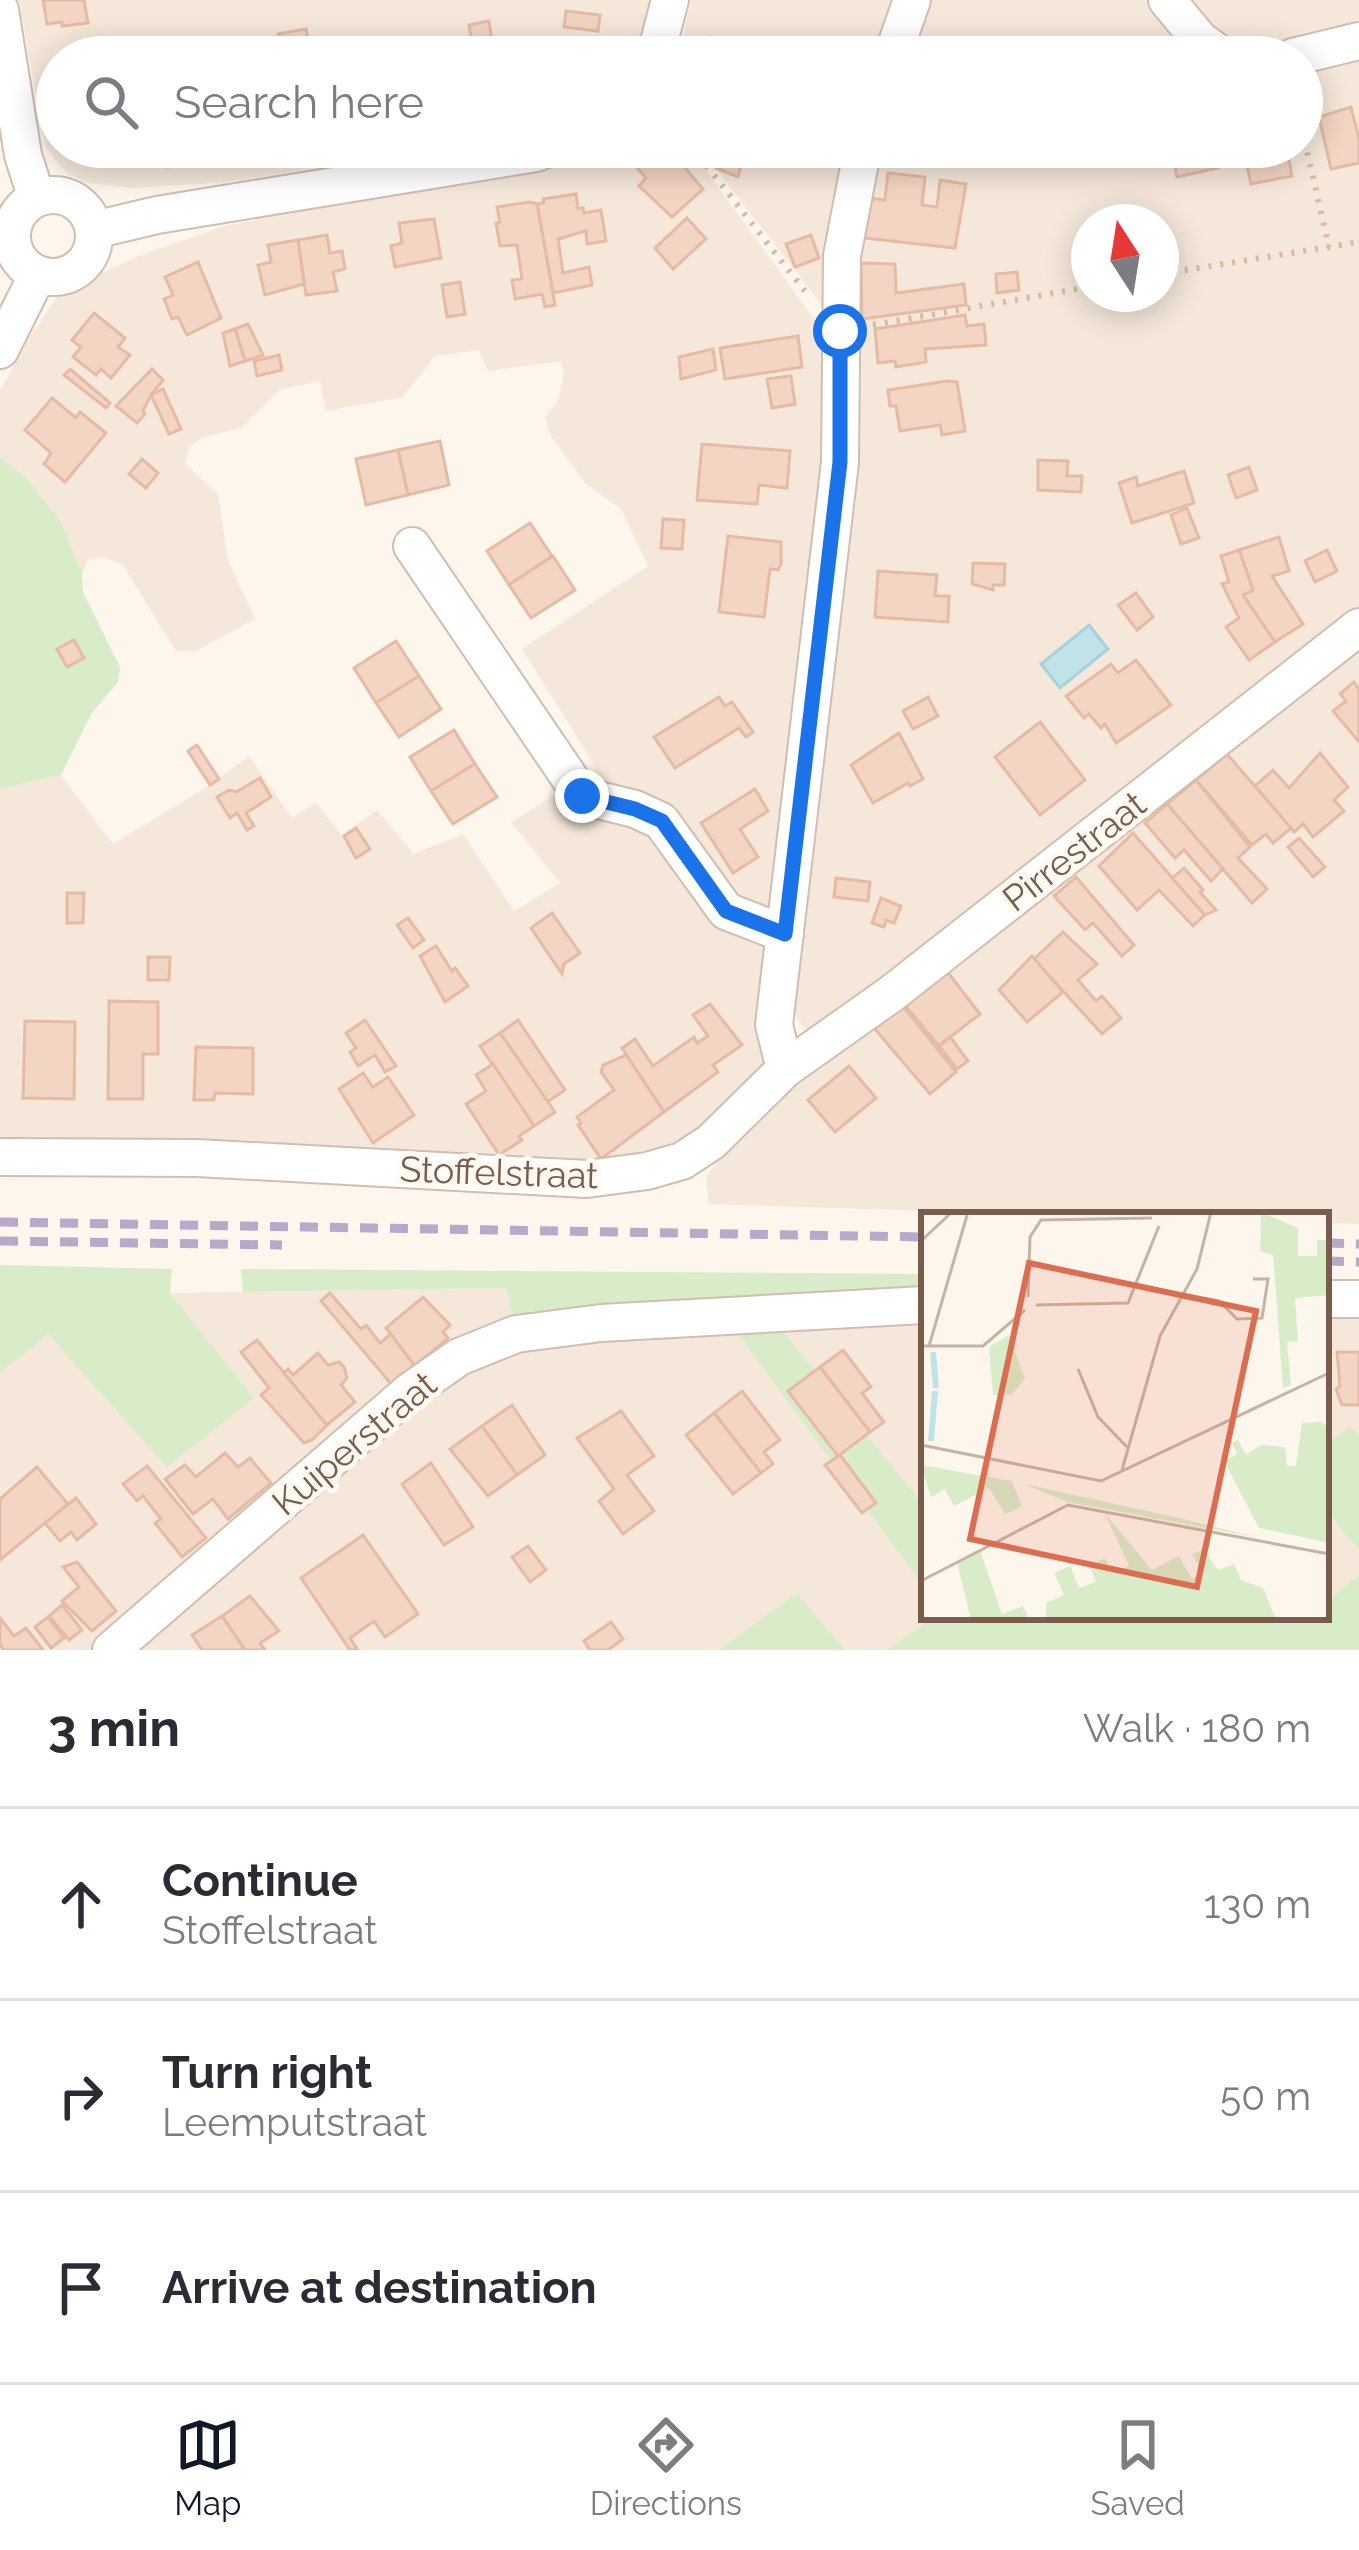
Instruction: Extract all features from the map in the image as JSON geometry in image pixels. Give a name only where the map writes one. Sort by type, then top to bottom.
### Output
[{"type":"street","points":[[661,36],[670,0]]},
{"type":"street","points":[[899,36],[912,0]]},
{"type":"street","points":[[1167,0],[1198,36]]},
{"type":"street","points":[[0,10],[23,154],[36,196]]},
{"type":"street","points":[[1323,50],[1359,41]]},
{"type":"street","points":[[94,230],[157,215],[444,168]]},
{"type":"street","points":[[785,1069],[774,1025],[840,462],[842,256],[858,168]]},
{"type":"street","points":[[59,193],[90,215],[94,230],[88,261],[69,274],[38,276],[24,268],[11,232],[18,212],[36,196],[59,193]]},
{"type":"street","points":[[0,350],[38,276]]},
{"type":"street","points":[[412,546],[582,796],[662,821],[726,911],[785,934]]},
{"type":"street","name":"Pirrestraat","points":[[785,1069],[891,994],[1359,627]]},
{"type":"street","name":"Stoffelstraat","points":[[0,1157],[176,1157],[587,1179],[682,1161],[711,1142],[785,1069]]},
{"type":"street","name":"Kuiperstraat","points":[[111,1650],[409,1392],[459,1358],[516,1334],[601,1324],[921,1306]]},
{"type":"path","points":[[708,168],[825,317],[840,327],[1071,290]]},
{"type":"path","points":[[1311,168],[1329,247]]},
{"type":"path","points":[[1179,271],[1359,242]]},
{"type":"shaded area","points":[[19,0],[653,0],[647,36],[36,36],[36,95]]},
{"type":"shaded area","points":[[691,0],[899,0],[884,36],[683,36]]},
{"type":"shaded area","points":[[927,0],[1359,0],[1359,606],[819,1032],[805,1029],[796,1017],[793,998],[856,498],[860,246],[875,168],[1323,168],[1323,36],[915,36]]},
{"type":"shaded area","points":[[62,168],[314,168],[227,182],[132,188],[89,183]]},
{"type":"shaded area","points":[[535,168],[704,168],[828,338],[830,406],[766,1061],[758,1077],[682,1148],[617,1166],[0,1140],[0,789],[61,775],[113,844],[249,756],[292,818],[316,803],[342,835],[377,810],[414,854],[463,834],[514,911],[560,883],[511,822],[597,769],[522,649],[648,566],[621,509],[586,484],[551,436],[545,418],[558,400],[564,375],[561,361],[488,371],[479,350],[435,356],[403,397],[326,411],[320,381],[279,390],[241,428],[203,437],[189,447],[185,464],[218,494],[228,560],[255,619],[194,652],[175,650],[123,565],[103,557],[88,560],[82,573],[60,520],[26,478],[0,457],[0,391],[62,290],[224,226]]},
{"type":"shaded area","points":[[715,168],[844,168],[829,314]]},
{"type":"shaded area","points":[[1359,647],[1359,1224],[1329,1223],[1329,1212],[962,1212],[709,1204],[706,1179],[714,1165],[789,1090]]},
{"type":"shaded area","points":[[507,1288],[512,1321],[95,1650],[0,1650],[0,1373],[47,1334],[254,1398],[170,1293]]},
{"type":"shaded area","points":[[1329,1308],[1359,1308],[1359,1436],[1350,1428],[1329,1441]]},
{"type":"shaded area","points":[[921,1318],[921,1501],[780,1328]]},
{"type":"shaded area","points":[[735,1330],[921,1583],[921,1620],[929,1620],[887,1650],[845,1650],[797,1593],[718,1650],[130,1650],[456,1371],[509,1348]]},
{"type":"shaded area","points":[[1329,1515],[1359,1552],[1359,1575],[1329,1599]]},
{"type":"green space","points":[[0,457],[26,478],[60,520],[82,573],[83,592],[120,667],[118,682],[91,714],[61,775],[0,789]]},
{"type":"green space","points":[[0,1265],[172,1269],[170,1293],[254,1398],[167,1467],[48,1334],[0,1373]]},
{"type":"green space","points":[[241,1269],[921,1274],[921,1294],[512,1321],[507,1288],[243,1292]]},
{"type":"green space","points":[[780,1328],[921,1501],[921,1583],[735,1330]]},
{"type":"green space","points":[[1350,1427],[1359,1436],[1359,1551],[1329,1515],[1329,1441]]},
{"type":"green space","points":[[1359,1575],[1359,1650],[887,1650],[929,1620],[1329,1620],[1329,1599]]},
{"type":"green space","points":[[797,1593],[845,1650],[718,1650]]},
{"type":"water","points":[[1089,625],[1108,649],[1060,688],[1041,664]]},
{"type":"building","points":[[43,0],[84,0],[88,23],[47,24]]},
{"type":"building","points":[[566,11],[600,15],[598,31],[564,27]]},
{"type":"building","points":[[489,21],[491,36],[471,36],[469,25]]},
{"type":"building","points":[[306,29],[308,36],[278,36]]},
{"type":"building","points":[[1351,107],[1359,163],[1331,169],[1323,116]]},
{"type":"building","points":[[637,168],[685,168],[703,189],[672,217],[639,186],[646,178]]},
{"type":"building","points":[[716,168],[740,168],[738,177]]},
{"type":"building","points":[[1175,168],[1218,168],[1177,177]]},
{"type":"building","points":[[1248,168],[1290,168],[1292,176],[1251,184]]},
{"type":"building","points":[[888,173],[925,177],[922,205],[937,207],[940,180],[966,184],[955,248],[864,238],[869,198],[885,200]]},
{"type":"building","points":[[576,194],[584,213],[601,210],[606,241],[587,244],[586,231],[558,239],[563,273],[589,267],[592,285],[553,293],[537,204]]},
{"type":"building","points":[[537,204],[555,305],[545,307],[542,294],[515,299],[512,280],[522,279],[517,245],[500,246],[496,223],[500,222],[497,207]]},
{"type":"building","points":[[687,218],[706,239],[673,269],[655,248]]},
{"type":"building","points":[[434,219],[441,258],[395,267],[391,246],[402,243],[399,223]]},
{"type":"building","points":[[327,235],[330,253],[342,251],[345,269],[333,272],[337,291],[306,295],[298,240]]},
{"type":"building","points":[[811,235],[819,258],[795,267],[786,244]]},
{"type":"building","points":[[298,240],[304,284],[265,295],[258,265],[271,262],[268,245]]},
{"type":"building","points":[[198,262],[221,318],[187,335],[178,317],[172,319],[164,299],[173,295],[165,277]]},
{"type":"building","points":[[861,263],[895,264],[896,293],[964,284],[966,305],[862,319]]},
{"type":"building","points":[[1017,272],[1019,290],[997,293],[996,274]]},
{"type":"building","points":[[460,282],[465,314],[447,317],[442,285]]},
{"type":"building","points":[[94,313],[125,338],[118,347],[130,355],[111,378],[101,369],[96,375],[73,357],[81,347],[72,340]]},
{"type":"building","points":[[965,315],[967,326],[984,324],[986,345],[925,349],[926,362],[896,367],[895,361],[878,363],[875,329]]},
{"type":"building","points":[[248,324],[263,355],[245,361],[235,329]]},
{"type":"building","points":[[235,329],[245,361],[230,366],[223,333]]},
{"type":"building","points":[[798,336],[802,367],[725,379],[720,348]]},
{"type":"building","points":[[713,349],[716,370],[681,379],[679,357]]},
{"type":"building","points":[[279,355],[282,370],[257,376],[254,361]]},
{"type":"building","points":[[70,369],[110,403],[106,408],[64,375]]},
{"type":"building","points":[[152,369],[163,380],[137,423],[116,406]]},
{"type":"building","points":[[791,376],[795,404],[772,408],[767,379]]},
{"type":"building","points":[[957,382],[965,431],[942,435],[940,425],[900,431],[888,390]]},
{"type":"building","points":[[163,389],[181,429],[169,434],[151,395]]},
{"type":"building","points":[[52,398],[76,418],[80,412],[106,433],[65,482],[44,464],[51,453],[25,430]]},
{"type":"building","points":[[440,441],[449,485],[408,495],[398,450]]},
{"type":"building","points":[[702,444],[790,451],[787,488],[759,485],[757,504],[697,500]]},
{"type":"building","points":[[398,450],[408,495],[366,505],[356,459]]},
{"type":"building","points":[[142,459],[158,473],[146,488],[129,474]]},
{"type":"building","points":[[1038,460],[1068,461],[1067,476],[1082,476],[1081,492],[1038,490]]},
{"type":"building","points":[[1249,467],[1257,490],[1236,498],[1228,475]]},
{"type":"building","points":[[1184,471],[1194,503],[1132,523],[1119,483],[1136,477],[1138,486]]},
{"type":"building","points":[[1187,508],[1199,538],[1181,544],[1171,515]]},
{"type":"building","points":[[663,519],[684,520],[682,549],[661,548]]},
{"type":"building","points":[[530,523],[552,556],[509,585],[487,551]]},
{"type":"building","points":[[728,536],[781,542],[781,564],[778,570],[770,569],[764,617],[719,612]]},
{"type":"building","points":[[1279,537],[1289,571],[1272,576],[1303,624],[1275,642],[1243,595],[1253,590],[1239,550]]},
{"type":"building","points":[[1239,550],[1253,590],[1243,595],[1275,642],[1249,660],[1226,627],[1239,618],[1222,584],[1229,582],[1221,556]]},
{"type":"building","points":[[1327,550],[1337,571],[1315,582],[1305,561]]},
{"type":"building","points":[[553,556],[575,590],[531,618],[509,585]]},
{"type":"building","points":[[973,563],[1005,564],[1004,585],[993,585],[993,590],[972,584]]},
{"type":"building","points":[[878,571],[937,575],[935,596],[949,596],[948,622],[875,617]]},
{"type":"building","points":[[1136,593],[1153,617],[1137,630],[1118,605]]},
{"type":"building","points":[[74,640],[84,658],[67,667],[57,649]]},
{"type":"building","points":[[396,641],[419,676],[376,703],[354,668]]},
{"type":"building","points":[[1136,660],[1171,705],[1116,743],[1105,724],[1101,728],[1089,714],[1084,718],[1066,696],[1111,664],[1118,673]]},
{"type":"building","points":[[419,676],[441,709],[399,737],[376,703]]},
{"type":"building","points":[[1354,682],[1359,689],[1359,742],[1333,711],[1346,701],[1340,694]]},
{"type":"building","points":[[719,697],[725,706],[732,702],[753,732],[746,737],[739,728],[675,768],[654,737]]},
{"type":"building","points":[[928,697],[938,716],[913,729],[903,711]]},
{"type":"building","points":[[1040,722],[1085,780],[1040,815],[995,757]]},
{"type":"building","points":[[454,730],[475,764],[431,791],[410,757]]},
{"type":"building","points":[[899,733],[923,779],[873,803],[851,765]]},
{"type":"building","points":[[197,745],[219,779],[210,785],[188,751]]},
{"type":"building","points":[[1320,753],[1348,787],[1334,800],[1344,811],[1313,837],[1303,824],[1294,832],[1255,786],[1273,770],[1289,788]]},
{"type":"building","points":[[1227,754],[1291,828],[1273,843],[1266,834],[1252,845],[1196,780]]},
{"type":"building","points":[[475,764],[497,797],[453,824],[431,791]]},
{"type":"building","points":[[260,778],[271,797],[246,813],[254,826],[247,830],[237,813],[230,818],[217,797]]},
{"type":"building","points":[[1196,780],[1250,847],[1238,858],[1267,889],[1252,903],[1167,804]]},
{"type":"building","points":[[755,789],[768,811],[740,829],[758,857],[733,873],[701,823]]},
{"type":"building","points":[[1167,804],[1223,869],[1211,881],[1184,850],[1175,858],[1145,823]]},
{"type":"building","points":[[356,828],[370,849],[356,858],[344,836]]},
{"type":"building","points":[[1133,833],[1205,915],[1193,926],[1159,890],[1137,910],[1099,866]]},
{"type":"building","points":[[1299,838],[1325,867],[1313,877],[1288,847]]},
{"type":"building","points":[[1184,868],[1216,910],[1205,915],[1172,878]]},
{"type":"building","points":[[1076,877],[1134,945],[1122,956],[1093,923],[1085,930],[1054,896]]},
{"type":"building","points":[[836,878],[870,882],[868,901],[834,897]]},
{"type":"building","points":[[67,893],[84,893],[83,923],[67,923]]},
{"type":"building","points":[[881,898],[901,906],[894,923],[886,920],[884,927],[872,923]]},
{"type":"building","points":[[552,913],[580,953],[564,964],[562,974],[531,928]]},
{"type":"building","points":[[408,918],[424,940],[413,948],[397,925]]},
{"type":"building","points":[[1063,932],[1097,964],[1078,980],[1096,1001],[1102,996],[1121,1018],[1102,1034],[1034,959]]},
{"type":"building","points":[[436,946],[468,986],[445,1002],[420,956]]},
{"type":"building","points":[[1032,956],[1063,992],[1027,1022],[999,990]]},
{"type":"building","points":[[148,957],[170,957],[169,980],[148,980]]},
{"type":"building","points":[[946,970],[980,1014],[939,1046],[903,1003]]},
{"type":"building","points":[[109,1001],[158,1002],[158,1054],[143,1054],[143,1099],[108,1099]]},
{"type":"building","points":[[710,1004],[742,1045],[713,1065],[718,1072],[664,1112],[622,1048],[635,1039],[653,1066],[694,1037],[697,1043],[708,1036],[693,1015]]},
{"type":"building","points":[[902,1005],[956,1072],[930,1094],[874,1028]]},
{"type":"building","points":[[365,1020],[396,1066],[385,1072],[375,1055],[358,1066],[350,1052],[356,1048],[346,1033]]},
{"type":"building","points":[[518,1020],[565,1090],[547,1102],[500,1033]]},
{"type":"building","points":[[25,1021],[75,1022],[74,1099],[23,1098]]},
{"type":"building","points":[[500,1033],[555,1112],[534,1126],[480,1046]]},
{"type":"building","points":[[950,1037],[968,1061],[957,1069],[939,1046]]},
{"type":"building","points":[[196,1047],[253,1048],[253,1094],[215,1093],[214,1100],[194,1100]]},
{"type":"building","points":[[626,1055],[664,1112],[601,1159],[577,1117],[614,1090],[601,1072],[603,1065]]},
{"type":"building","points":[[493,1064],[534,1126],[499,1155],[466,1104],[486,1091],[476,1075]]},
{"type":"building","points":[[849,1066],[876,1098],[835,1132],[808,1100]]},
{"type":"building","points":[[363,1073],[373,1087],[388,1077],[414,1115],[373,1143],[339,1089]]},
{"type":"building","points":[[330,1293],[380,1343],[391,1334],[415,1366],[392,1385],[321,1301]]},
{"type":"building","points":[[423,1297],[450,1325],[443,1332],[448,1338],[415,1366],[386,1328]]},
{"type":"building","points":[[257,1340],[327,1425],[312,1440],[304,1443],[261,1395],[269,1388],[241,1352]]},
{"type":"building","points":[[843,1350],[871,1387],[862,1393],[884,1422],[870,1432],[820,1367]]},
{"type":"building","points":[[1337,1352],[1359,1352],[1359,1405],[1342,1405],[1336,1389],[1340,1386]]},
{"type":"building","points":[[318,1353],[328,1365],[339,1362],[344,1367],[347,1378],[341,1385],[355,1402],[327,1425],[284,1373],[288,1369],[293,1375]]},
{"type":"building","points":[[820,1367],[870,1432],[838,1456],[788,1391]]},
{"type":"building","points":[[742,1391],[780,1440],[764,1452],[773,1464],[761,1473],[714,1413]]},
{"type":"building","points":[[512,1405],[545,1455],[517,1475],[482,1426]]},
{"type":"building","points":[[621,1411],[654,1456],[627,1475],[654,1511],[623,1534],[599,1501],[614,1489],[577,1438]]},
{"type":"building","points":[[714,1413],[761,1473],[733,1494],[686,1435]]},
{"type":"building","points":[[482,1426],[517,1475],[488,1496],[450,1449]]},
{"type":"building","points":[[225,1453],[238,1467],[250,1458],[271,1483],[228,1519],[213,1499],[193,1514],[165,1479],[185,1465],[196,1477]]},
{"type":"building","points":[[840,1455],[876,1503],[862,1513],[825,1465]]},
{"type":"building","points":[[431,1463],[473,1527],[444,1545],[402,1484]]},
{"type":"building","points":[[147,1466],[206,1538],[182,1557],[155,1523],[161,1519],[143,1496],[137,1501],[123,1484]]},
{"type":"building","points":[[37,1467],[68,1504],[0,1560],[0,1499]]},
{"type":"building","points":[[76,1498],[96,1524],[77,1540],[71,1532],[60,1541],[45,1523]]},
{"type":"building","points":[[363,1535],[418,1614],[385,1637],[374,1621],[350,1638],[357,1649],[350,1650],[301,1578]]},
{"type":"building","points":[[528,1546],[546,1570],[530,1582],[512,1557]]},
{"type":"building","points":[[77,1562],[116,1611],[92,1631],[62,1601],[79,1587],[63,1567]]},
{"type":"building","points":[[250,1596],[279,1631],[260,1643],[265,1650],[245,1650],[222,1616]]},
{"type":"building","points":[[62,1605],[82,1630],[69,1640],[49,1616]]},
{"type":"building","points":[[222,1616],[245,1650],[202,1650],[192,1635]]},
{"type":"building","points":[[48,1617],[64,1638],[51,1648],[35,1627]]},
{"type":"building","points":[[0,1618],[14,1636],[26,1628],[43,1650],[4,1650]]},
{"type":"building","points":[[611,1622],[623,1639],[608,1650],[590,1650],[584,1641]]},
{"type":"railway","points":[[0,1222],[921,1237]]},
{"type":"railway","points":[[0,1241],[282,1245]]},
{"type":"railway","points":[[1329,1243],[1359,1244]]},
{"type":"railway","points":[[1329,1261],[1359,1262]]},
{"type":"route","points":[[582,796],[662,821],[726,911],[785,934],[840,462],[840,331]]}]
